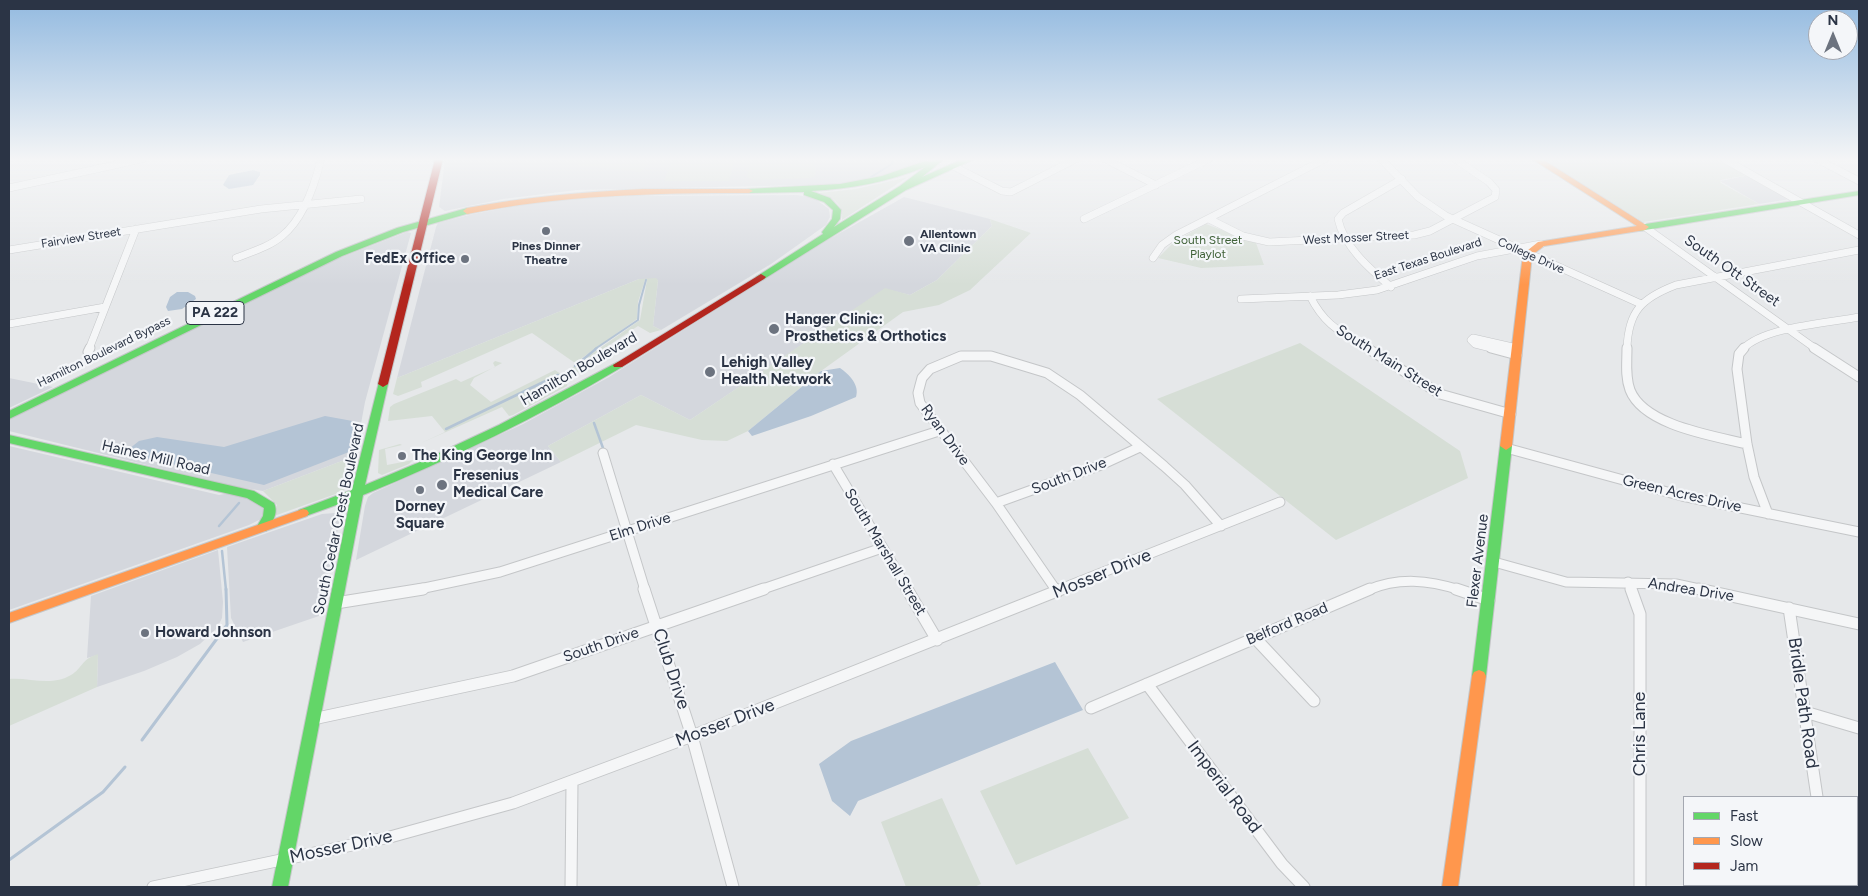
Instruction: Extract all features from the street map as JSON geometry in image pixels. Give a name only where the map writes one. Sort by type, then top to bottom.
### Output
[{"type":"main road","name":"South Cedar Crest Boulevard","points":[[280,887],[357,493],[430,201]]},
{"type":"main road","name":"Hamilton Boulevard Bypass","points":[[9,415],[338,254],[383,236],[426,222],[496,205],[523,201]]},
{"type":"main road","points":[[817,241],[833,224],[837,210],[828,201]]},
{"type":"main road","name":"Hamilton Boulevard","points":[[9,618],[262,528],[419,468],[530,414],[586,384],[883,201]]},
{"type":"main road","name":"South Ott Street","points":[[1602,201],[1645,227]]},
{"type":"main road","name":"East Texas Boulevard","points":[[1541,244],[1810,201]]},
{"type":"main road","points":[[1527,254],[1531,249],[1541,244]]},
{"type":"main road","name":"Flexer Avenue","points":[[1450,887],[1494,562],[1527,254]]},
{"type":"main road","name":"Haines Mill Road","points":[[9,439],[202,485],[250,494],[268,503],[271,511],[262,528]]},
{"type":"street","points":[[236,258],[282,236],[292,225],[304,201]]},
{"type":"street","name":"Fairview Street","points":[[9,250],[261,209],[343,201]]},
{"type":"street","points":[[1084,219],[1123,201]]},
{"type":"street","points":[[1153,258],[1168,240],[1245,201]]},
{"type":"street","points":[[1365,201],[1340,216],[1340,227],[1366,266],[1391,287]]},
{"type":"street","name":"College Drive","points":[[1423,201],[1453,220],[1514,249],[1641,304]]},
{"type":"street","name":"West Mosser Street","points":[[1209,219],[1235,233],[1260,240],[1278,242],[1414,235],[1430,232],[1489,201]]},
{"type":"street","points":[[1803,202],[1859,235]]},
{"type":"street","name":"South Ott Street","points":[[1645,227],[1859,377]]},
{"type":"street","points":[[88,352],[136,229]]},
{"type":"street","name":"East Texas Boulevard","points":[[1241,299],[1362,292],[1391,287],[1462,261],[1541,244]]},
{"type":"street","points":[[1747,444],[1666,421],[1647,410],[1634,398],[1627,386],[1626,334],[1629,322],[1641,304],[1664,289],[1714,276],[1840,255],[1859,250]]},
{"type":"street","name":"South Main Street","points":[[1310,296],[1318,312],[1328,324],[1428,388],[1453,400],[1511,414]]},
{"type":"street","points":[[9,324],[105,307]]},
{"type":"street","points":[[1768,514],[1754,477],[1747,444],[1737,369],[1739,354],[1743,348],[1758,338],[1789,329],[1859,317]]},
{"type":"street","name":"Ryan Drive","points":[[1058,592],[996,503],[920,404],[918,394],[922,378],[930,369],[961,356],[976,355],[998,358],[1058,378],[1185,484],[1221,526]]},
{"type":"street","name":"Elm Drive","points":[[336,603],[477,578],[939,431]]},
{"type":"street","name":"South Drive","points":[[996,503],[1101,465],[1140,447]]},
{"type":"street","name":"Green Acres Drive","points":[[1506,448],[1652,489],[1859,532]]},
{"type":"street","name":"Club Drive","points":[[603,453],[626,532],[692,736],[732,887]]},
{"type":"street","name":"South Marshall Street","points":[[833,464],[936,640]]},
{"type":"street","name":"Mosser Drive","points":[[153,887],[452,822],[572,782],[1058,592],[1280,502]]},
{"type":"street","name":"South Drive","points":[[313,719],[489,683],[882,548]]},
{"type":"street","name":"Andrea Drive","points":[[1494,562],[1566,582],[1676,584],[1859,624]]},
{"type":"street","name":"Belford Road","points":[[1091,708],[1382,584],[1401,580],[1432,582],[1489,600]]},
{"type":"street","name":"Chris Lane","points":[[1628,582],[1638,603],[1640,614],[1640,887]]},
{"type":"street","name":"Bridle Path Road","points":[[1789,608],[1817,796]]},
{"type":"street","points":[[1255,638],[1314,701]]},
{"type":"street","name":"Imperial Road","points":[[1147,684],[1282,864],[1304,887]]},
{"type":"street","points":[[1805,712],[1859,728]]},
{"type":"street","points":[[571,887],[572,782]]},
{"type":"street","points":[[1829,886],[1836,887]]},
{"type":"shaded area","points":[[440,201],[494,201],[445,211],[439,207]]},
{"type":"shaded area","points":[[544,201],[818,201],[829,209],[830,217],[826,225],[771,264],[661,330],[653,326],[658,280],[639,279],[397,378],[436,227],[438,223],[473,214]]},
{"type":"shaded area","points":[[897,201],[919,201],[990,219],[992,226],[937,280],[910,295],[885,289],[690,420],[641,395],[548,446],[561,462],[356,560],[365,506],[368,497],[373,493],[523,424],[609,377],[824,242]]},
{"type":"shaded area","points":[[1754,201],[1779,201],[1759,204]]},
{"type":"shaded area","points":[[407,232],[411,233],[365,402],[355,456],[263,491],[228,485],[9,431],[9,419],[332,261]]},
{"type":"shaded area","points":[[9,378],[53,387],[9,408]]},
{"type":"shaded area","points":[[9,446],[219,495],[230,493],[252,499],[265,508],[261,519],[249,525],[9,610]]},
{"type":"shaded area","points":[[335,513],[340,518],[319,616],[243,642],[231,618],[227,547],[322,514]]},
{"type":"shaded area","points":[[218,550],[223,602],[222,618],[217,628],[200,644],[177,657],[144,671],[97,687],[98,655],[87,658],[91,596]]},
{"type":"green space","points":[[834,201],[871,201],[842,220],[841,210]]},
{"type":"green space","points":[[1609,201],[1753,201],[1759,204],[1643,222]]},
{"type":"green space","points":[[990,219],[1031,233],[970,290],[939,305],[903,312],[821,371],[748,431],[727,441],[702,440],[636,425],[561,462],[548,446],[641,395],[690,420],[885,288],[910,295],[937,280],[992,226]]},
{"type":"green space","name":"South Street Playlot","points":[[1206,224],[1256,243],[1264,265],[1201,268],[1158,258],[1174,242]]},
{"type":"green space","points":[[656,278],[658,280],[653,326],[661,330],[650,333],[638,326],[590,358],[594,367],[583,374],[570,369],[640,320],[647,280],[645,280],[638,302],[637,319],[575,363],[532,333],[421,382],[422,387],[398,396],[393,394],[397,378],[639,279]]},
{"type":"green space","points":[[1300,343],[1460,451],[1468,478],[1336,540],[1157,399]]},
{"type":"green space","points":[[495,361],[502,363],[495,367],[493,363]]},
{"type":"green space","points":[[492,368],[474,378],[470,385],[491,402],[555,370],[568,379],[567,386],[513,415],[509,416],[502,407],[419,444],[445,432],[432,416],[388,421],[390,407],[394,404],[456,379],[461,382]]},
{"type":"green space","points":[[402,445],[385,449],[387,465],[413,460],[409,464],[382,475],[378,473],[379,450]]},
{"type":"green space","points":[[355,456],[344,491],[274,516],[277,505],[263,491]]},
{"type":"green space","points":[[98,654],[97,687],[9,726],[9,679],[48,681],[63,679],[75,672],[92,656]]},
{"type":"green space","points":[[1088,748],[1129,818],[1016,865],[980,791]]},
{"type":"green space","points":[[942,798],[981,884],[974,887],[906,887],[881,822]]},
{"type":"water","points":[[177,292],[188,292],[195,296],[196,299],[182,309],[168,311],[166,307],[170,297]]},
{"type":"water","points":[[840,368],[847,373],[855,384],[856,397],[811,416],[752,436],[748,431],[821,371]]},
{"type":"water","points":[[325,416],[358,422],[349,452],[264,485],[132,455],[129,449],[139,441],[157,437],[224,447]]},
{"type":"water","points":[[1055,662],[1083,710],[858,801],[850,816],[832,801],[819,764],[851,741]]},
{"type":"waterway","points":[[595,349],[638,320],[639,305],[646,280]]},
{"type":"waterway","points":[[575,366],[597,348]]},
{"type":"waterway","points":[[446,429],[558,375]]},
{"type":"waterway","points":[[594,423],[603,448]]},
{"type":"waterway","points":[[219,526],[239,503]]},
{"type":"waterway","points":[[222,551],[226,590]]},
{"type":"waterway","points":[[142,740],[227,625],[226,589]]},
{"type":"waterway","points":[[9,860],[103,792],[125,767]]},
{"type":"traffic: fast","points":[[826,232],[836,219],[837,210],[828,201]]},
{"type":"traffic: fast","points":[[761,277],[883,201]]},
{"type":"traffic: fast","points":[[1639,228],[1810,201]]},
{"type":"traffic: fast","points":[[9,415],[339,254],[400,230],[467,211]]},
{"type":"traffic: fast","points":[[303,513],[384,482],[464,447],[542,408],[618,365]]},
{"type":"traffic: fast","points":[[280,887],[357,494],[383,384]]},
{"type":"traffic: fast","points":[[9,439],[250,494],[270,506],[269,517],[262,528]]},
{"type":"traffic: fast","points":[[1479,676],[1506,446]]},
{"type":"traffic: slow","points":[[467,211],[524,201]]},
{"type":"traffic: slow","points":[[1603,201],[1645,227]]},
{"type":"traffic: slow","points":[[1506,446],[1528,254],[1541,244],[1639,228]]},
{"type":"traffic: slow","points":[[9,618],[303,513]]},
{"type":"traffic: slow","points":[[1450,887],[1479,676]]},
{"type":"traffic: jam","points":[[383,384],[429,201]]},
{"type":"traffic: jam","points":[[618,365],[761,277]]},
{"type":"place","name":"Pines Dinner Theatre","points":[[546,231]]},
{"type":"place","name":"Allentown VA Clinic","points":[[909,241]]},
{"type":"place","name":"FedEx Office","points":[[465,259]]},
{"type":"place","name":"Hanger Clinic: Prosthetics & Orthotics","points":[[774,329]]},
{"type":"place","name":"Lehigh Valley Health Network","points":[[710,372]]},
{"type":"place","name":"The King George Inn","points":[[402,456]]},
{"type":"place","name":"Fresenius Medical Care","points":[[442,485]]},
{"type":"place","name":"Dorney Square","points":[[420,490]]},
{"type":"place","name":"Howard Johnson","points":[[145,633]]}]
